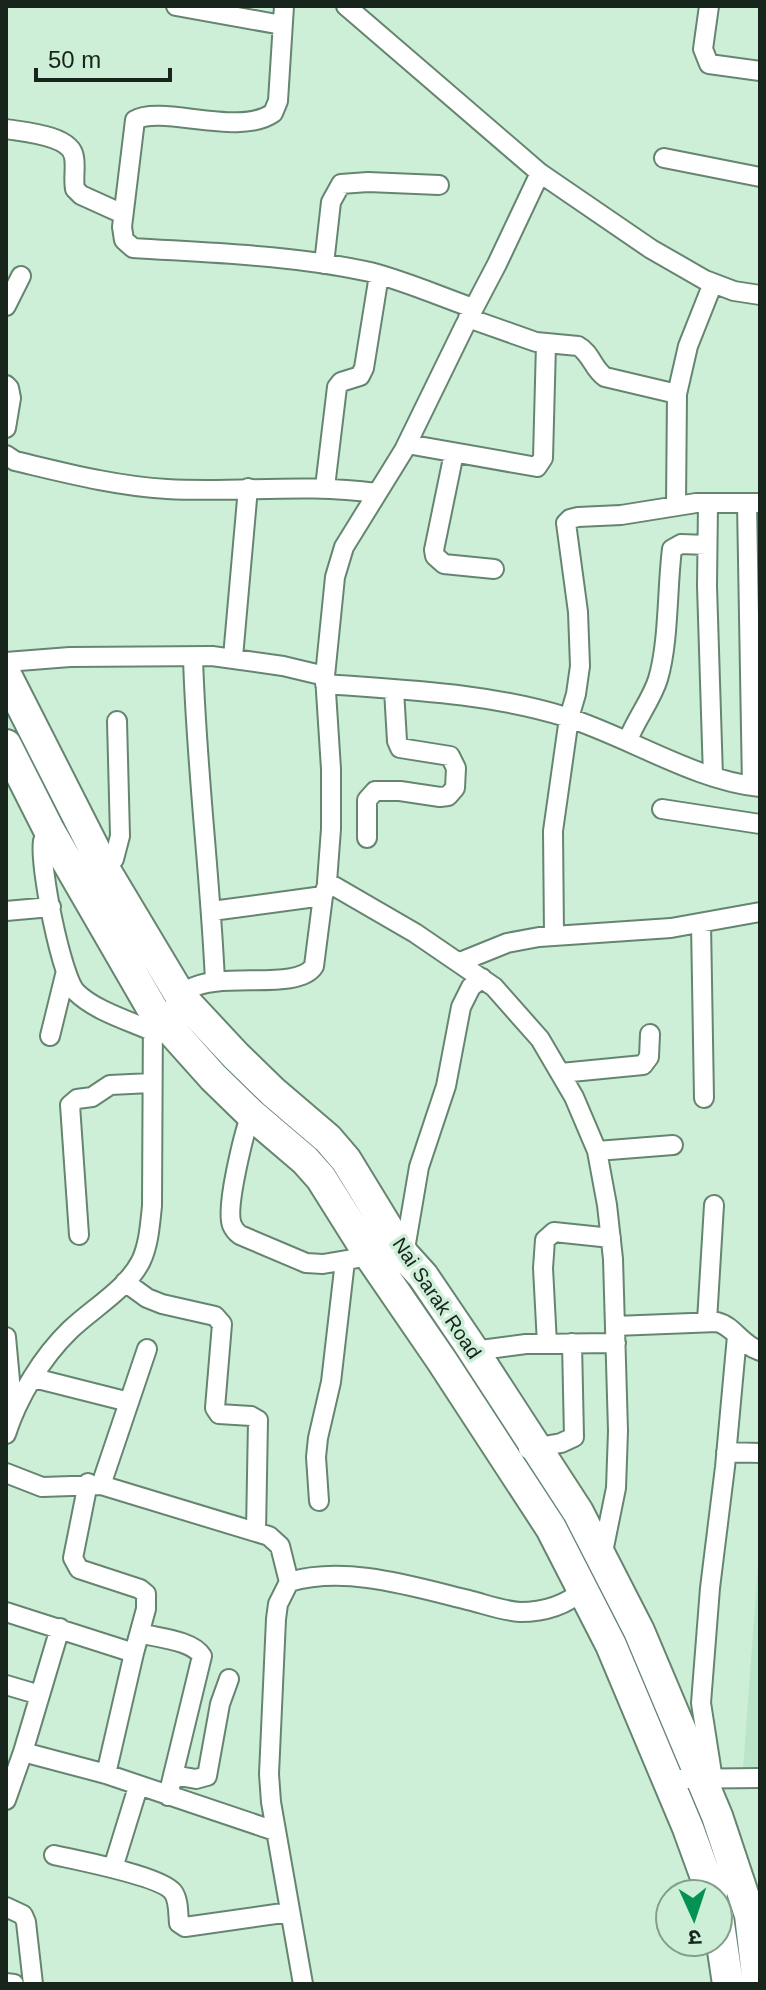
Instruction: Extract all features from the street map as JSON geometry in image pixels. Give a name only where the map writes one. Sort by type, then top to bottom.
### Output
[{"type":"main road","name":"Nai Sarak Road","points":[[6,675],[105,870],[163,1014],[236,1056],[328,1139],[346,1160],[404,1255],[423,1276],[578,1512],[708,1780],[750,1882],[750,1915],[758,1984]]},
{"type":"main road","name":"Nai Sarak Road","points":[[6,745],[83,892],[185,1048],[321,1178],[358,1259],[435,1350],[551,1528],[627,1681],[706,1878]]},
{"type":"main road","points":[[627,1681],[655,1668]]},
{"type":"main road","points":[[724,1958],[728,1984]]},
{"type":"street","points":[[176,6],[283,15],[278,101],[268,116],[250,121],[200,121],[146,116],[135,120],[123,214],[122,234],[128,245],[133,248],[228,253],[324,264],[379,275],[546,344],[583,348],[598,373],[605,377],[677,394]]},
{"type":"street","points":[[346,6],[540,173],[651,249],[713,283],[734,291],[760,295]]},
{"type":"street","points":[[709,6],[703,49],[709,64],[760,71]]},
{"type":"street","points":[[6,129],[38,134],[70,147],[74,152],[75,189],[81,195],[123,214]]},
{"type":"street","points":[[664,158],[760,177]]},
{"type":"street","points":[[6,1434],[13,1413],[34,1378],[68,1332],[125,1282],[141,1262],[152,1206],[151,1083],[163,1014],[186,991],[215,981],[294,978],[310,972],[314,966],[331,829],[331,769],[325,680],[335,577],[344,547],[407,444],[540,173]]},
{"type":"street","points":[[324,264],[331,202],[341,184],[439,185]]},
{"type":"street","points":[[325,487],[337,387],[341,382],[360,376],[364,368],[379,275]]},
{"type":"street","points":[[6,306],[21,276]]},
{"type":"street","points":[[676,505],[677,394],[688,346],[713,283]]},
{"type":"street","points":[[407,444],[532,468],[541,464],[546,344]]},
{"type":"street","points":[[6,385],[11,398],[6,428]]},
{"type":"street","points":[[454,453],[435,556],[444,564],[494,569]]},
{"type":"street","points":[[6,455],[15,461],[134,487],[325,487],[376,493]]},
{"type":"street","points":[[233,657],[248,488]]},
{"type":"street","points":[[708,503],[713,777]]},
{"type":"street","points":[[6,662],[70,657],[233,657],[325,680],[483,699],[569,718],[713,777],[756,787],[754,503],[676,505],[621,515],[578,517],[566,523],[578,612],[580,666],[569,718],[553,831],[554,935]]},
{"type":"street","points":[[628,740],[661,668],[672,549],[681,544],[707,545]]},
{"type":"street","points":[[193,657],[215,981]]},
{"type":"street","points":[[367,838],[367,800],[375,791],[440,797],[452,794],[455,788],[456,768],[450,756],[400,748],[394,690]]},
{"type":"street","points":[[83,892],[114,859],[120,836],[117,721]]},
{"type":"street","points":[[662,809],[760,824]]},
{"type":"street","points":[[49,830],[43,839],[44,863],[69,982],[78,994],[105,1010],[163,1014]]},
{"type":"street","points":[[212,911],[325,889],[460,962],[494,987],[540,1039],[561,1073],[597,1151],[611,1238],[616,1488],[602,1557]]},
{"type":"street","points":[[6,911],[51,907]]},
{"type":"street","points":[[460,962],[507,943],[554,935],[701,923],[760,912]]},
{"type":"street","points":[[701,923],[704,1098]]},
{"type":"street","points":[[50,1036],[66,971]]},
{"type":"street","points":[[404,1255],[419,1167],[446,1086],[461,1007],[471,987],[482,978]]},
{"type":"street","points":[[561,1073],[643,1065],[649,1057],[650,1034]]},
{"type":"street","points":[[79,1235],[70,1105],[77,1099],[92,1097],[110,1085],[151,1083]]},
{"type":"street","points":[[251,1114],[245,1129],[233,1192],[230,1212],[233,1228],[240,1235],[306,1263],[358,1259],[318,1438],[319,1501]]},
{"type":"street","points":[[597,1151],[673,1145]]},
{"type":"street","points":[[707,1321],[714,1205]]},
{"type":"street","points":[[547,1344],[543,1268],[545,1240],[554,1232],[611,1238]]},
{"type":"street","points":[[125,1282],[147,1298],[215,1316],[222,1324],[215,1408],[219,1414],[251,1416],[258,1420],[256,1532]]},
{"type":"street","points":[[473,1351],[491,1347],[572,1343],[707,1321],[724,1324],[746,1346],[760,1351]]},
{"type":"street","points":[[708,1780],[701,1703],[737,1336]]},
{"type":"street","points":[[6,1337],[13,1413]]},
{"type":"street","points":[[501,1453],[569,1441],[574,1437],[572,1343]]},
{"type":"street","points":[[106,1774],[146,1609],[146,1594],[75,1565],[73,1550],[94,1484],[129,1402],[147,1349]]},
{"type":"street","points":[[34,1378],[129,1402]]},
{"type":"street","points":[[726,1452],[760,1453]]},
{"type":"street","points":[[6,1473],[42,1487],[94,1484],[269,1536],[280,1546],[289,1582],[278,1604],[276,1619],[269,1774],[275,1831],[303,1984]]},
{"type":"street","points":[[289,1582],[330,1575],[399,1583],[517,1612],[558,1606],[583,1590]]},
{"type":"street","points":[[6,1612],[134,1653]]},
{"type":"street","points":[[6,1800],[60,1628]]},
{"type":"street","points":[[140,1633],[191,1646],[202,1656],[168,1796]]},
{"type":"street","points":[[173,1775],[196,1779],[207,1776],[220,1704],[229,1679]]},
{"type":"street","points":[[6,1685],[40,1695]]},
{"type":"street","points":[[23,1752],[106,1774],[275,1831]]},
{"type":"street","points":[[668,1779],[760,1778]]},
{"type":"street","points":[[113,1868],[138,1787]]},
{"type":"street","points":[[54,1855],[113,1868],[170,1889],[176,1897],[179,1923],[185,1927],[290,1912]]},
{"type":"street","points":[[6,1907],[23,1915],[26,1922],[33,1984]]},
{"type":"street","points":[[6,1983],[14,1984]]},
{"type":"shaded area","points":[[760,1537],[760,1769],[743,1769]]}]
